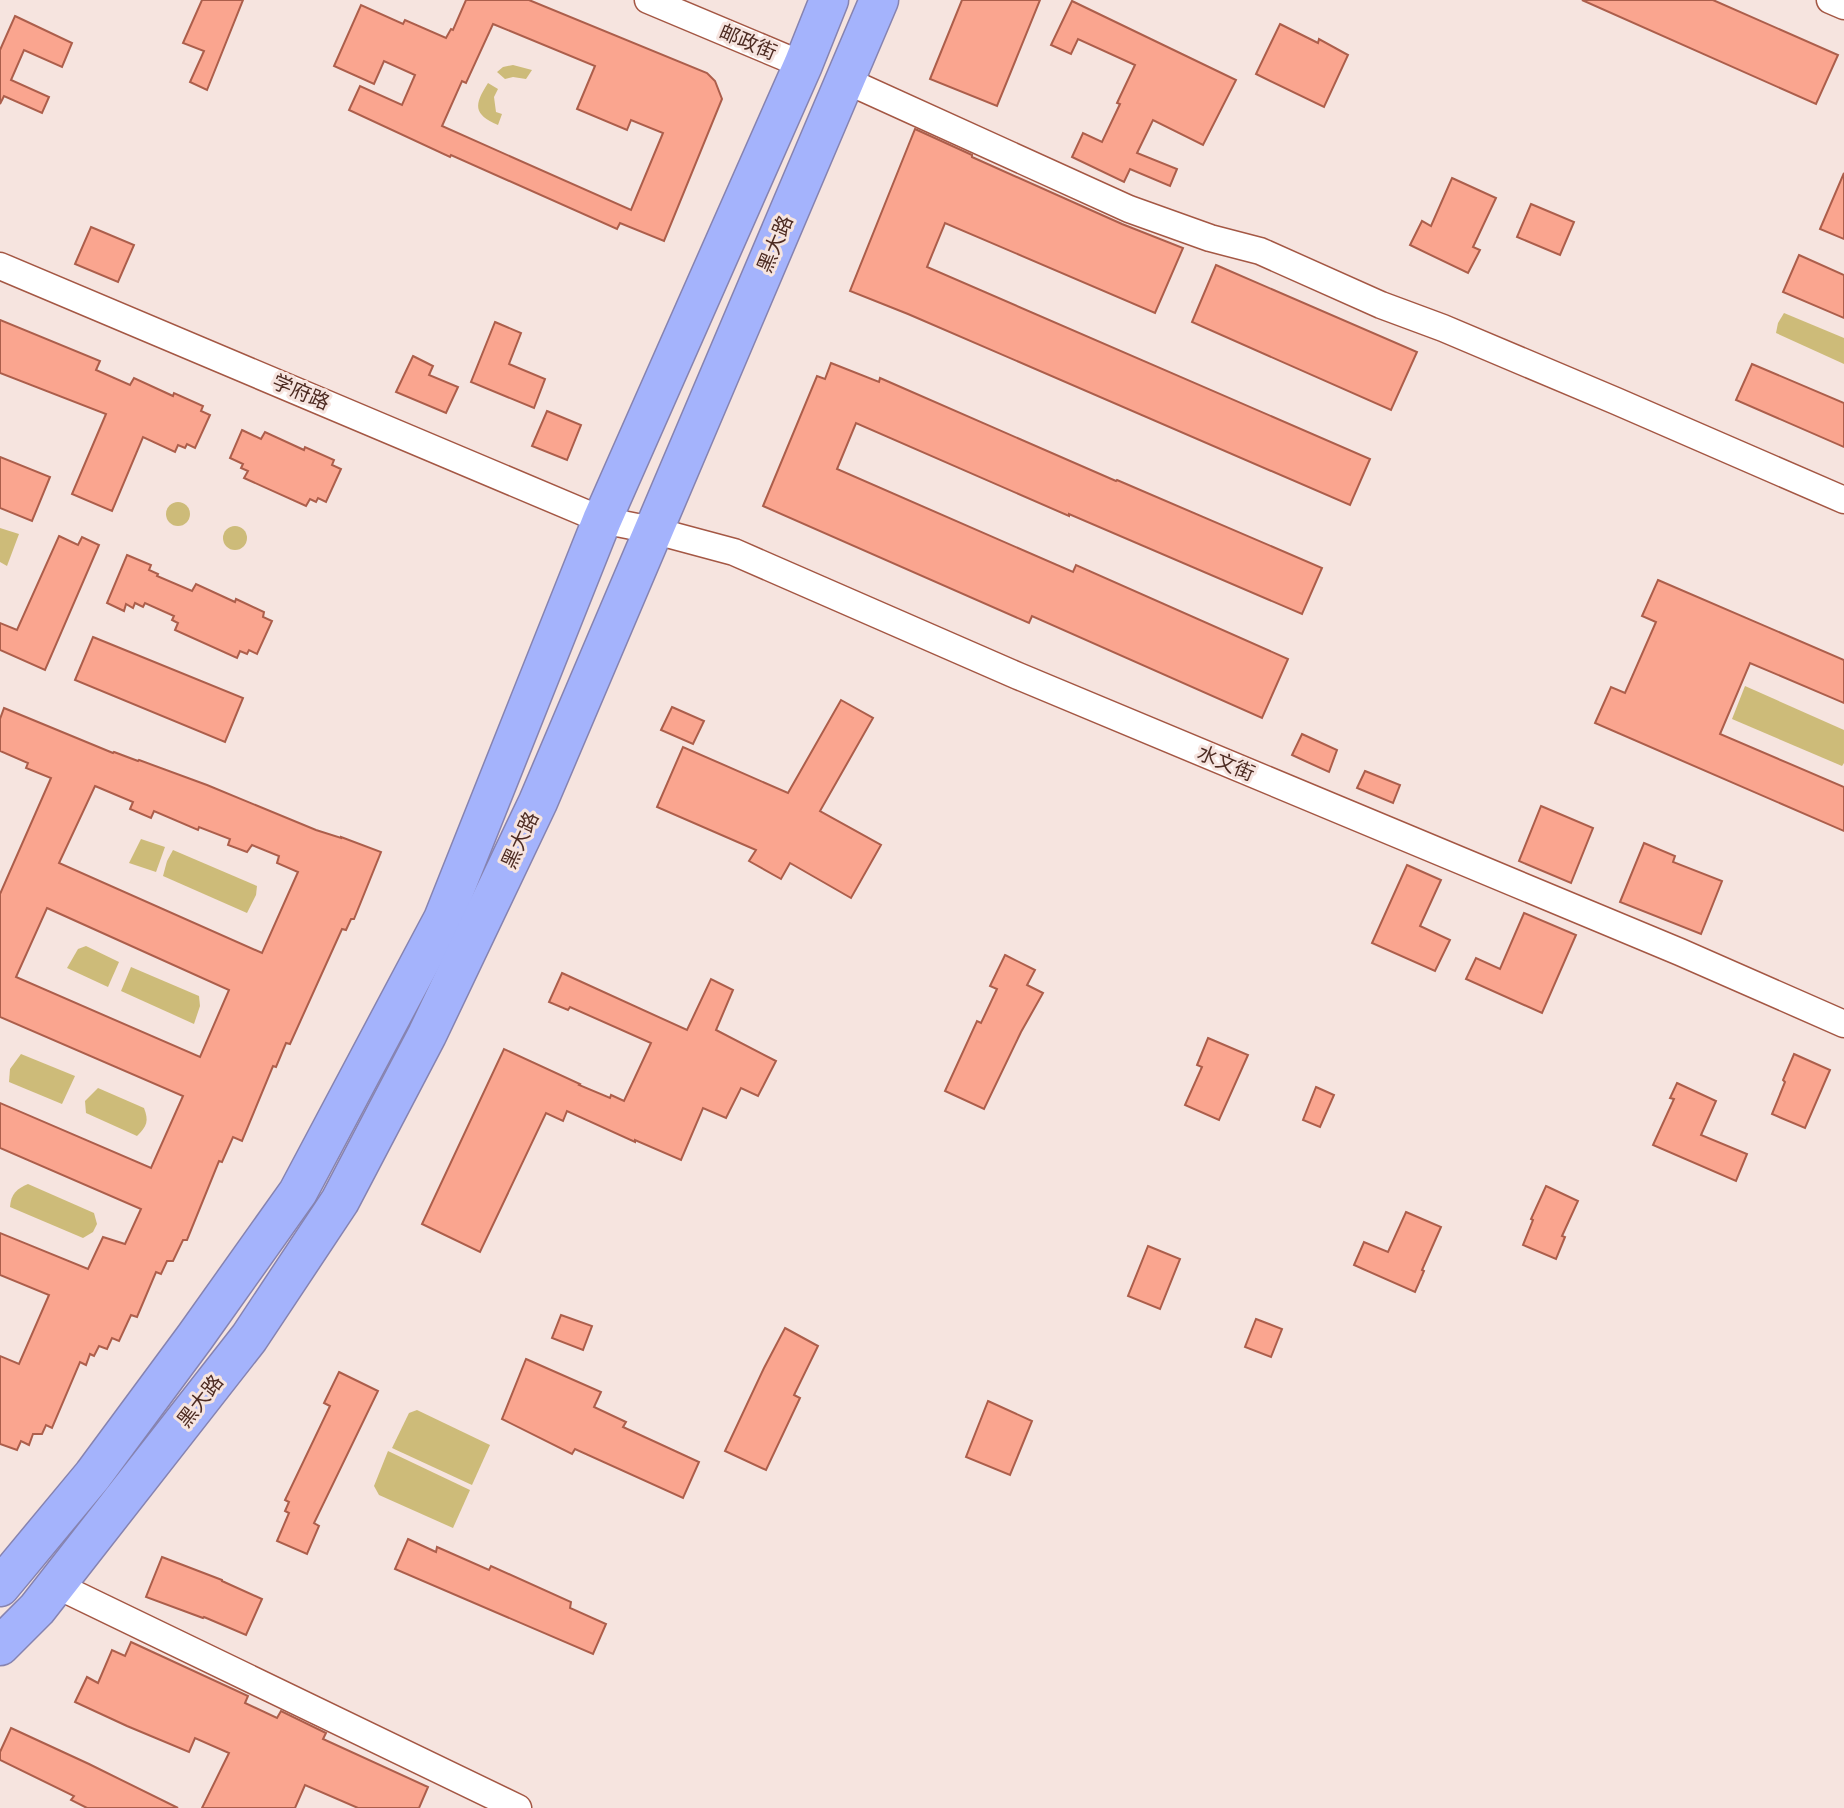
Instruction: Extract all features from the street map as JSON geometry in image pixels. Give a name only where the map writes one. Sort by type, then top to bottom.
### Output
[{"type":"highway","name":"黑大路","points":[[0,1587],[93,1475],[298,1192],[443,919],[602,520],[829,0]]},
{"type":"highway","name":"黑大路","points":[[0,1646],[46,1597],[249,1338],[340,1201],[427,1035],[533,813],[879,0]]},
{"type":"street","name":"邮政街","points":[[648,0],[803,65]]},
{"type":"street","points":[[1830,0],[1844,6]]},
{"type":"street","points":[[845,80],[1129,209],[1210,238],[1260,251],[1844,500]]},
{"type":"street","name":"学府路","points":[[0,266],[602,520]]},
{"type":"street","name":"水文街","points":[[602,520],[734,552],[1018,676],[1680,952],[1844,1024]]},
{"type":"street","points":[[0,1587],[46,1597],[518,1808]]},
{"type":"shaded area","points":[[513,65],[532,70],[526,79],[505,79],[497,72]]},
{"type":"shaded area","points":[[488,83],[498,89],[494,97],[496,112],[502,114],[498,125],[484,117],[478,108]]},
{"type":"shaded area","points":[[1784,313],[1844,338],[1844,364],[1776,333]]},
{"type":"shaded area","points":[[178,502],[187,505],[190,514],[187,523],[178,526],[169,523],[166,514],[169,505]]},
{"type":"shaded area","points":[[235,526],[244,529],[247,538],[244,547],[235,550],[226,547],[223,538],[226,529]]},
{"type":"shaded area","points":[[0,528],[19,534],[7,566],[0,562]]},
{"type":"shaded area","points":[[1745,686],[1844,730],[1842,766],[1732,719]]},
{"type":"shaded area","points":[[141,839],[165,847],[156,872],[129,863]]},
{"type":"shaded area","points":[[173,850],[257,886],[247,913],[163,876]]},
{"type":"shaded area","points":[[86,946],[119,962],[108,987],[67,968],[78,949]]},
{"type":"shaded area","points":[[131,967],[199,996],[200,1006],[194,1024],[121,991]]},
{"type":"shaded area","points":[[21,1054],[75,1076],[62,1104],[9,1082],[10,1069]]},
{"type":"shaded area","points":[[98,1088],[144,1108],[146,1123],[137,1136],[86,1113],[85,1101]]},
{"type":"shaded area","points":[[28,1184],[94,1213],[97,1224],[93,1232],[83,1238],[10,1207],[15,1192]]},
{"type":"shaded area","points":[[417,1410],[490,1445],[472,1485],[392,1448],[409,1413]]},
{"type":"shaded area","points":[[388,1451],[470,1490],[453,1528],[379,1495],[374,1486]]},
{"type":"building","points":[[202,0],[243,0],[207,90],[190,82],[204,51],[183,43]]},
{"type":"building","points":[[466,0],[529,0],[707,73],[715,81],[722,99],[664,241],[620,223],[617,229],[349,110],[360,86],[402,105],[415,75],[384,61],[374,84],[334,66],[361,5],[403,24],[405,20],[446,38],[453,30]],"holes":[[[493,24],[595,66],[577,109],[627,130],[631,120],[663,133],[631,210],[442,126]]]},
{"type":"building","points":[[962,0],[1040,0],[997,106],[930,79]]},
{"type":"building","points":[[1582,0],[1713,0],[1838,55],[1816,104]]},
{"type":"building","points":[[1072,1],[1236,80],[1203,145],[1153,120],[1137,153],[1177,169],[1170,186],[1130,169],[1124,182],[1072,157],[1083,133],[1102,142],[1135,65],[1078,39],[1071,54],[1051,45]]},
{"type":"building","points":[[15,16],[72,43],[62,67],[24,50],[11,80],[49,97],[42,113],[4,96],[0,104],[0,50]]},
{"type":"building","points":[[1280,24],[1318,43],[1319,39],[1348,55],[1324,107],[1256,74]]},
{"type":"building","points":[[915,129],[1122,224],[1183,248],[1155,313],[945,223],[927,267],[1370,459],[1350,505],[850,291]]},
{"type":"building","points":[[1844,173],[1844,239],[1820,229]]},
{"type":"building","points":[[1452,178],[1496,198],[1473,247],[1480,250],[1468,273],[1410,245],[1422,221],[1431,226]]},
{"type":"building","points":[[1531,204],[1574,222],[1560,255],[1517,237]]},
{"type":"building","points":[[91,227],[134,245],[118,282],[75,264]]},
{"type":"building","points":[[1799,255],[1844,275],[1844,318],[1783,292]]},
{"type":"building","points":[[1216,265],[1417,352],[1391,410],[1192,322]]},
{"type":"building","points":[[0,320],[100,361],[96,370],[130,385],[134,378],[203,406],[201,411],[210,415],[195,448],[187,444],[185,448],[178,445],[175,452],[143,437],[112,511],[72,494],[106,414],[0,373]]},
{"type":"building","points":[[495,322],[521,333],[509,364],[545,379],[534,408],[471,382]]},
{"type":"building","points":[[413,356],[433,366],[429,375],[458,387],[446,413],[396,392]]},
{"type":"building","points":[[831,363],[879,382],[880,378],[1322,568],[1302,614],[856,423],[837,469],[1073,572],[1076,565],[1288,659],[1262,718],[1032,616],[1029,623],[763,506],[817,376],[825,379]]},
{"type":"building","points":[[1752,364],[1844,403],[1844,447],[1736,400]]},
{"type":"building","points":[[547,411],[581,425],[567,460],[532,446]]},
{"type":"building","points":[[242,430],[261,439],[265,432],[334,460],[332,465],[341,469],[326,502],[318,498],[316,502],[310,499],[306,506],[244,478],[248,471],[241,468],[243,464],[230,458]]},
{"type":"building","points":[[0,457],[50,477],[32,521],[0,508]]},
{"type":"building","points":[[59,536],[78,545],[82,537],[99,545],[45,670],[0,650],[0,623],[17,630]]},
{"type":"building","points":[[127,555],[151,565],[149,570],[157,576],[192,591],[196,584],[264,612],[263,617],[272,621],[257,654],[249,650],[247,654],[240,651],[237,658],[175,630],[178,623],[172,620],[174,616],[145,603],[143,607],[135,603],[133,608],[126,604],[124,611],[107,603]]},
{"type":"building","points":[[1658,580],[1844,660],[1844,703],[1750,663],[1720,734],[1844,787],[1844,831],[1595,723],[1611,687],[1625,693],[1656,622],[1642,616]]},
{"type":"building","points":[[93,637],[243,698],[225,742],[75,680]]},
{"type":"building","points":[[841,700],[873,718],[820,811],[881,845],[851,898],[790,863],[781,879],[749,861],[756,850],[657,807],[683,747],[788,793]]},
{"type":"building","points":[[672,707],[704,721],[693,744],[661,730]]},
{"type":"building","points":[[4,708],[113,753],[207,785],[316,830],[381,852],[354,919],[351,919],[346,930],[342,929],[290,1044],[286,1043],[276,1067],[273,1066],[242,1141],[233,1137],[222,1162],[219,1161],[187,1240],[183,1240],[173,1261],[167,1261],[161,1274],[156,1272],[137,1317],[131,1315],[119,1341],[112,1338],[107,1349],[99,1346],[94,1356],[90,1354],[86,1365],[80,1362],[52,1428],[46,1425],[42,1434],[33,1434],[29,1445],[21,1441],[17,1450],[0,1444],[0,1356],[19,1364],[49,1295],[0,1275],[0,1233],[88,1269],[103,1237],[125,1244],[141,1209],[0,1148],[0,1103],[151,1168],[183,1096],[0,1017],[0,894],[51,778],[26,768],[28,763],[0,751],[0,719]],"holes":[[[95,786],[133,802],[130,809],[151,818],[154,811],[198,830],[199,827],[230,839],[228,845],[247,852],[252,845],[279,856],[277,863],[298,872],[262,953],[59,863]],[[47,908],[229,990],[200,1057],[16,977]]]},
{"type":"building","points":[[1302,734],[1337,750],[1329,772],[1292,755]]},
{"type":"building","points":[[1365,771],[1400,785],[1393,803],[1357,788]]},
{"type":"building","points":[[1541,806],[1593,828],[1571,883],[1519,861]]},
{"type":"building","points":[[1644,843],[1675,856],[1673,862],[1722,881],[1701,934],[1620,902]]},
{"type":"building","points":[[1407,865],[1441,880],[1420,926],[1450,940],[1435,971],[1372,943]]},
{"type":"building","points":[[1524,913],[1576,935],[1542,1013],[1466,979],[1476,958],[1500,969]]},
{"type":"building","points":[[1005,955],[1035,970],[1027,985],[1043,993],[984,1109],[945,1091],[977,1021],[981,1023],[997,989],[990,986]]},
{"type":"building","points":[[562,973],[687,1030],[711,979],[733,990],[716,1030],[776,1061],[758,1096],[741,1088],[726,1118],[703,1108],[681,1160],[567,1111],[563,1121],[546,1113],[480,1252],[422,1224],[504,1049],[579,1085],[624,1101],[651,1043],[570,1007],[568,1010],[549,1002]]},
{"type":"building","points":[[1208,1038],[1248,1055],[1219,1120],[1185,1105],[1202,1067],[1197,1065]]},
{"type":"building","points":[[1794,1054],[1830,1070],[1805,1128],[1772,1114]]},
{"type":"building","points":[[1677,1083],[1716,1101],[1701,1135],[1747,1154],[1736,1181],[1653,1145],[1674,1099],[1670,1098]]},
{"type":"building","points":[[1316,1087],[1334,1095],[1320,1127],[1303,1120]]},
{"type":"building","points":[[1546,1186],[1578,1201],[1562,1236],[1565,1237],[1556,1259],[1523,1245]]},
{"type":"building","points":[[1406,1212],[1441,1227],[1415,1292],[1354,1265],[1364,1242],[1388,1252]]},
{"type":"building","points":[[1148,1246],[1180,1259],[1160,1309],[1128,1296]]},
{"type":"building","points":[[561,1315],[592,1326],[583,1350],[552,1338]]},
{"type":"building","points":[[1256,1319],[1282,1329],[1271,1357],[1245,1347]]},
{"type":"building","points":[[785,1328],[818,1346],[794,1395],[800,1398],[766,1470],[725,1451]]},
{"type":"building","points":[[526,1359],[601,1392],[594,1407],[626,1422],[623,1427],[699,1462],[683,1498],[575,1449],[572,1454],[502,1419]]},
{"type":"building","points":[[339,1372],[378,1391],[314,1523],[319,1526],[307,1554],[277,1541],[289,1513],[285,1511],[289,1502],[285,1500],[330,1406],[324,1403]]},
{"type":"building","points":[[988,1401],[1032,1421],[1010,1475],[966,1457]]},
{"type":"building","points":[[408,1539],[436,1552],[437,1547],[489,1570],[491,1566],[571,1602],[570,1608],[606,1624],[593,1654],[395,1569]]},
{"type":"building","points":[[162,1557],[262,1599],[246,1635],[146,1597]]},
{"type":"building","points":[[131,1642],[248,1696],[245,1703],[277,1718],[281,1711],[326,1733],[323,1739],[428,1787],[419,1808],[358,1808],[305,1785],[295,1808],[202,1808],[229,1753],[195,1738],[189,1752],[75,1702],[87,1677],[98,1683],[112,1650],[125,1656]]},
{"type":"building","points":[[11,1728],[178,1808],[87,1808],[71,1800],[74,1796],[0,1760],[0,1752]]}]
